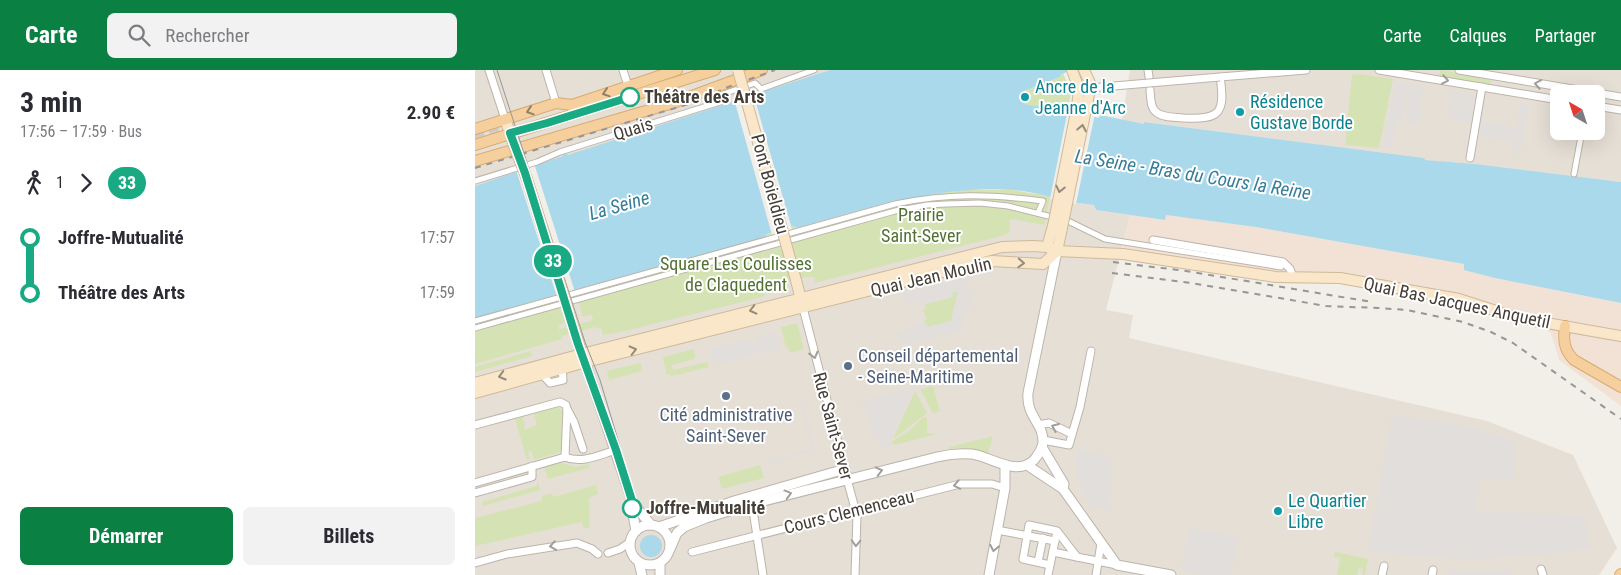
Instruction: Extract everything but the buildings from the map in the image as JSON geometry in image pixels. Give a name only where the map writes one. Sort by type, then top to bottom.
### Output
[{"type":"main road","points":[[677,70],[572,105],[558,103],[476,129],[478,144],[511,138],[563,118],[715,70]]},
{"type":"main road","name":"Pont Boieldieu","points":[[738,70],[802,303]]},
{"type":"main road","points":[[475,162],[693,97],[762,70]]},
{"type":"main road","points":[[1072,70],[1079,89],[1078,104],[1057,227],[1057,252],[1047,247],[1057,227],[1090,88],[1084,70]]},
{"type":"main road","points":[[641,112],[688,94],[699,86],[702,80]]},
{"type":"main road","points":[[558,103],[563,118]]},
{"type":"main road","points":[[505,120],[532,194],[584,358]]},
{"type":"main road","points":[[1001,262],[1002,247]]},
{"type":"main road","name":"Quai Jean Moulin","points":[[846,292],[1002,247],[1047,247]]},
{"type":"main road","name":"Quai Jean Moulin","points":[[584,358],[846,292],[979,263],[1043,264],[1057,252]]},
{"type":"main road","name":"Quai Bas Jacques Anquetil","points":[[1057,252],[1133,255],[1253,274],[1340,278],[1459,299],[1518,318],[1621,336]]},
{"type":"main road","points":[[1565,326],[1564,343],[1570,356],[1621,387]]},
{"type":"main road","points":[[475,393],[562,368],[584,358]]},
{"type":"main road","points":[[475,384],[584,358]]},
{"type":"main road","points":[[1603,376],[1621,377]]},
{"type":"street","points":[[489,70],[505,120]]},
{"type":"street","points":[[546,70],[558,103]]},
{"type":"street","points":[[623,70],[629,86]]},
{"type":"street","name":"Quais","points":[[475,181],[537,162],[560,152],[720,102],[726,93],[755,83],[761,88],[814,70]]},
{"type":"street","points":[[1221,77],[1245,70]]},
{"type":"street","points":[[1079,89],[1306,70]]},
{"type":"street","points":[[1379,70],[1421,73],[1482,87],[1550,98]]},
{"type":"street","points":[[1459,70],[1621,97]]},
{"type":"street","points":[[1494,89],[1497,76]]},
{"type":"street","points":[[1150,90],[1153,107],[1161,115],[1206,119],[1215,114],[1221,105],[1221,77]]},
{"type":"street","points":[[1470,158],[1482,87]]},
{"type":"street","points":[[1605,107],[1621,110]]},
{"type":"street","points":[[1574,174],[1580,140]]},
{"type":"street","points":[[475,321],[885,206],[924,198],[955,195],[989,195],[1043,201],[1038,214]]},
{"type":"street","points":[[475,328],[775,243],[910,208],[946,204],[980,203],[1008,206],[1068,221],[1105,238],[1281,267]]},
{"type":"street","points":[[1153,240],[1283,262],[1293,277]]},
{"type":"street","points":[[1057,252],[1028,393],[1029,410],[1036,421],[1043,443],[1064,484],[1063,489]]},
{"type":"street","name":"Rue Saint-Sever","points":[[802,303],[856,511],[855,575]]},
{"type":"street","points":[[1043,443],[1069,445],[1080,407],[1091,351]]},
{"type":"street","points":[[584,358],[634,507],[632,508],[636,531]]},
{"type":"street","points":[[475,425],[560,402],[566,405],[583,449]]},
{"type":"street","points":[[565,457],[567,409]]},
{"type":"street","points":[[1036,421],[1049,423],[1072,434]]},
{"type":"street","points":[[989,575],[1005,488],[1005,465],[1016,467],[1027,465],[1035,458],[1043,443]]},
{"type":"street","points":[[475,483],[565,457],[573,460],[583,460],[616,450]]},
{"type":"street","name":"Cours Clemenceau","points":[[670,549],[677,533],[685,527],[714,515],[847,479],[954,454],[972,454],[989,458],[1005,465]]},
{"type":"street","points":[[1027,465],[1063,489],[1089,523],[1117,565]]},
{"type":"street","points":[[475,493],[532,477],[532,466]]},
{"type":"street","points":[[610,553],[630,542],[636,531],[645,526],[655,526],[845,469]]},
{"type":"street","name":"Cours Clemenceau","points":[[692,552],[960,484],[992,484],[1005,488]]},
{"type":"street","points":[[752,504],[763,575]]},
{"type":"street","points":[[634,507],[668,536],[670,549],[666,558],[660,563],[648,566],[639,563]]},
{"type":"street","points":[[1050,565],[1023,559],[1029,525],[1057,531],[1077,557]]},
{"type":"street","points":[[997,530],[1027,534],[1055,541]]},
{"type":"street","points":[[1048,575],[1057,531]]},
{"type":"street","points":[[1038,562],[1043,538]]},
{"type":"street","points":[[630,542],[631,554],[639,563],[642,575]]},
{"type":"street","points":[[475,563],[507,554],[577,543],[592,549],[598,554]]},
{"type":"street","points":[[1096,575],[1101,543]]},
{"type":"street","points":[[1053,552],[1171,575]]},
{"type":"street","points":[[660,563],[661,575]]},
{"type":"street","points":[[1382,575],[1384,566]]},
{"type":"shaded area","points":[[475,70],[830,70],[475,186]]},
{"type":"shaded area","points":[[1130,70],[1621,70],[1621,182],[1475,164],[1424,160],[1424,158],[1145,122],[1144,124],[1122,120]]},
{"type":"shaded area","points":[[1396,81],[1410,84],[1402,120],[1397,120],[1391,149],[1382,147]]},
{"type":"shaded area","points":[[1412,84],[1425,86],[1422,99],[1419,99],[1418,104],[1422,105],[1418,124],[1405,121]]},
{"type":"shaded area","points":[[1452,91],[1475,96],[1472,109],[1450,104]]},
{"type":"shaded area","points":[[1521,103],[1529,105],[1521,151],[1517,150],[1516,155],[1512,155],[1513,141],[1479,136],[1482,122],[1516,128]]},
{"type":"shaded area","points":[[1449,106],[1473,110],[1470,123],[1447,119]]},
{"type":"shaded area","points":[[1033,193],[1081,204],[1094,205],[1096,210],[1130,215],[1106,310],[1133,315],[1129,338],[1487,421],[1573,455],[1617,548],[1599,575],[475,575],[475,318],[639,273]]},
{"type":"shaded area","points":[[1130,215],[1164,220],[1166,215],[1256,227],[1465,264],[1495,278],[1621,303],[1621,406],[1559,360],[1551,333],[1539,326],[1470,306],[1345,284],[1120,257]]},
{"type":"shaded area","points":[[971,274],[963,303],[966,303],[968,293],[974,294],[971,309],[966,308],[961,331],[901,345],[897,334],[924,321],[928,327],[951,321],[958,291],[952,292],[953,297],[925,304],[924,300],[908,304],[903,294]]},
{"type":"shaded area","points":[[776,333],[781,341],[780,349],[759,354],[758,350],[754,351],[755,355],[717,365],[715,360],[712,360],[709,350],[750,339],[752,344],[756,343],[756,338]]},
{"type":"shaded area","points":[[914,388],[890,440],[894,445],[881,449],[877,434],[873,435],[865,405],[869,402],[861,404],[860,401]]},
{"type":"shaded area","points":[[802,397],[815,447],[810,452],[767,465],[770,460],[809,449],[810,444],[800,402]]},
{"type":"shaded area","points":[[1392,414],[1470,427],[1516,441],[1513,481],[1480,479],[1475,511],[1584,515],[1590,548],[1479,559],[1420,557],[1368,550]]},
{"type":"shaded area","points":[[1078,449],[1105,456],[1111,462],[1110,511],[1091,506],[1083,492],[1076,468]]},
{"type":"shaded area","points":[[1190,528],[1239,538],[1231,575],[1203,575],[1181,571]]},
{"type":"shaded area","points":[[1448,568],[1457,568],[1458,572],[1511,570],[1510,575],[1447,575]]},
{"type":"green space","points":[[1440,70],[1489,78],[1492,82],[1489,85],[1485,85],[1439,77]]},
{"type":"green space","points":[[1063,73],[1071,93],[1068,109],[1028,105],[1022,102],[1020,97],[1024,91],[1060,77]]},
{"type":"green space","points":[[1359,74],[1393,79],[1379,148],[1345,145],[1352,75]]},
{"type":"green space","points":[[963,190],[1012,190],[1050,196],[1045,225],[1010,219],[1009,233],[1005,235],[815,283],[814,277],[806,277],[764,290],[765,295],[762,297],[621,332],[603,335],[601,328],[596,329],[595,327],[562,336],[562,339],[475,364],[475,318],[556,295],[565,322],[558,326],[560,331],[560,329],[593,320],[591,314],[583,317],[575,290],[639,273],[794,226],[797,228],[916,196]]},
{"type":"green space","points":[[959,291],[951,321],[928,327],[924,321],[927,319],[923,310],[926,308],[925,304],[953,297],[952,292]]},
{"type":"green space","points":[[797,323],[804,349],[790,353],[788,347],[786,348],[781,327]]},
{"type":"green space","points":[[694,349],[694,359],[672,365],[673,370],[707,362],[709,367],[672,376],[666,373],[663,357]]},
{"type":"green space","points":[[531,351],[532,356],[475,372],[475,367]]},
{"type":"green space","points":[[641,363],[642,371],[609,380],[607,372],[609,370]]},
{"type":"green space","points":[[933,386],[940,411],[933,413],[920,389]]},
{"type":"green space","points":[[915,391],[927,413],[893,439]]},
{"type":"green space","points":[[558,407],[562,411],[561,452],[534,460],[531,451],[528,452],[530,459],[527,460],[515,419],[523,417],[524,430],[537,425],[534,413]]},
{"type":"green space","points":[[923,417],[927,418],[927,433],[937,434],[894,445],[891,442],[909,431]]},
{"type":"green space","points":[[993,436],[988,453],[963,448],[950,449],[949,447]]},
{"type":"green space","points":[[560,462],[576,467],[589,464],[589,468],[548,479],[544,466]]},
{"type":"green space","points":[[760,465],[764,478],[722,489],[718,477]]},
{"type":"green space","points":[[536,472],[540,490],[483,506],[482,502],[536,486],[538,483]]},
{"type":"green space","points":[[596,485],[598,494],[589,498],[590,527],[584,529],[582,522],[475,546],[475,518],[542,501],[542,496],[551,493],[553,497]]},
{"type":"green space","points":[[1335,552],[1368,559],[1365,575],[1362,575],[1363,569],[1359,568],[1357,575],[1337,575],[1340,558],[1334,557]]},
{"type":"water","points":[[830,70],[1071,70],[1060,75],[1060,77],[1024,91],[1020,97],[1022,102],[1028,105],[1063,108],[1063,110],[1099,118],[1100,115],[1144,124],[1144,122],[1424,158],[1425,160],[1475,164],[1621,182],[1621,303],[1495,278],[1464,270],[1464,264],[1256,227],[1166,215],[1165,220],[1096,210],[1094,205],[1023,191],[985,189],[958,191],[903,200],[797,228],[794,226],[767,234],[763,238],[475,318],[475,186],[563,156],[562,154],[566,153],[568,155]]},
{"type":"water","points":[[651,535],[659,538],[662,546],[659,554],[651,557],[643,554],[640,546],[643,538]]},
{"type":"pier","points":[[753,93],[792,229],[772,235],[734,99]]},
{"type":"pier","points":[[1068,109],[1095,114],[1076,204],[1050,199]]},
{"type":"pier","points":[[534,163],[575,292],[557,297],[516,170]]},
{"type":"tunnel","points":[[475,138],[516,128]]},
{"type":"tram line","points":[[497,70],[585,342],[600,380],[627,470]]},
{"type":"railway","points":[[475,168],[692,103],[728,87],[775,70]]},
{"type":"railway","points":[[1113,262],[1186,271],[1372,302]]},
{"type":"railway","points":[[1112,273],[1191,283],[1326,306],[1407,310],[1463,322],[1491,332],[1513,343],[1621,419]]},
{"type":"bus line","name":"33","points":[[630,97],[510,133],[534,201],[578,344],[616,450],[634,507],[632,508]]},
{"type":"place","name":"Théâtre des Arts","points":[[630,97]]},
{"type":"place","name":"Ancre de la Jeanne d'Arc","points":[[1025,97]]},
{"type":"place","name":"Résidence Gustave Borde","points":[[1240,112]]},
{"type":"place","name":"Conseil départemental - Seine-Maritime","points":[[848,366]]},
{"type":"place","name":"Cité administrative Saint-Sever","points":[[726,396]]},
{"type":"place","name":"Joffre-Mutualité","points":[[632,508]]},
{"type":"place","name":"Le Quartier Libre","points":[[1278,511]]},
{"type":"water label","name":"La Seine - Bras du Cours la Reine","points":[[1193,174]]},
{"type":"water label","name":"La Seine","points":[[619,205]]},
{"type":"park label","name":"Prairie Saint-Sever","points":[[921,225]]},
{"type":"park label","name":"Square Les Coulisses de Claquedent","points":[[736,274]]}]
